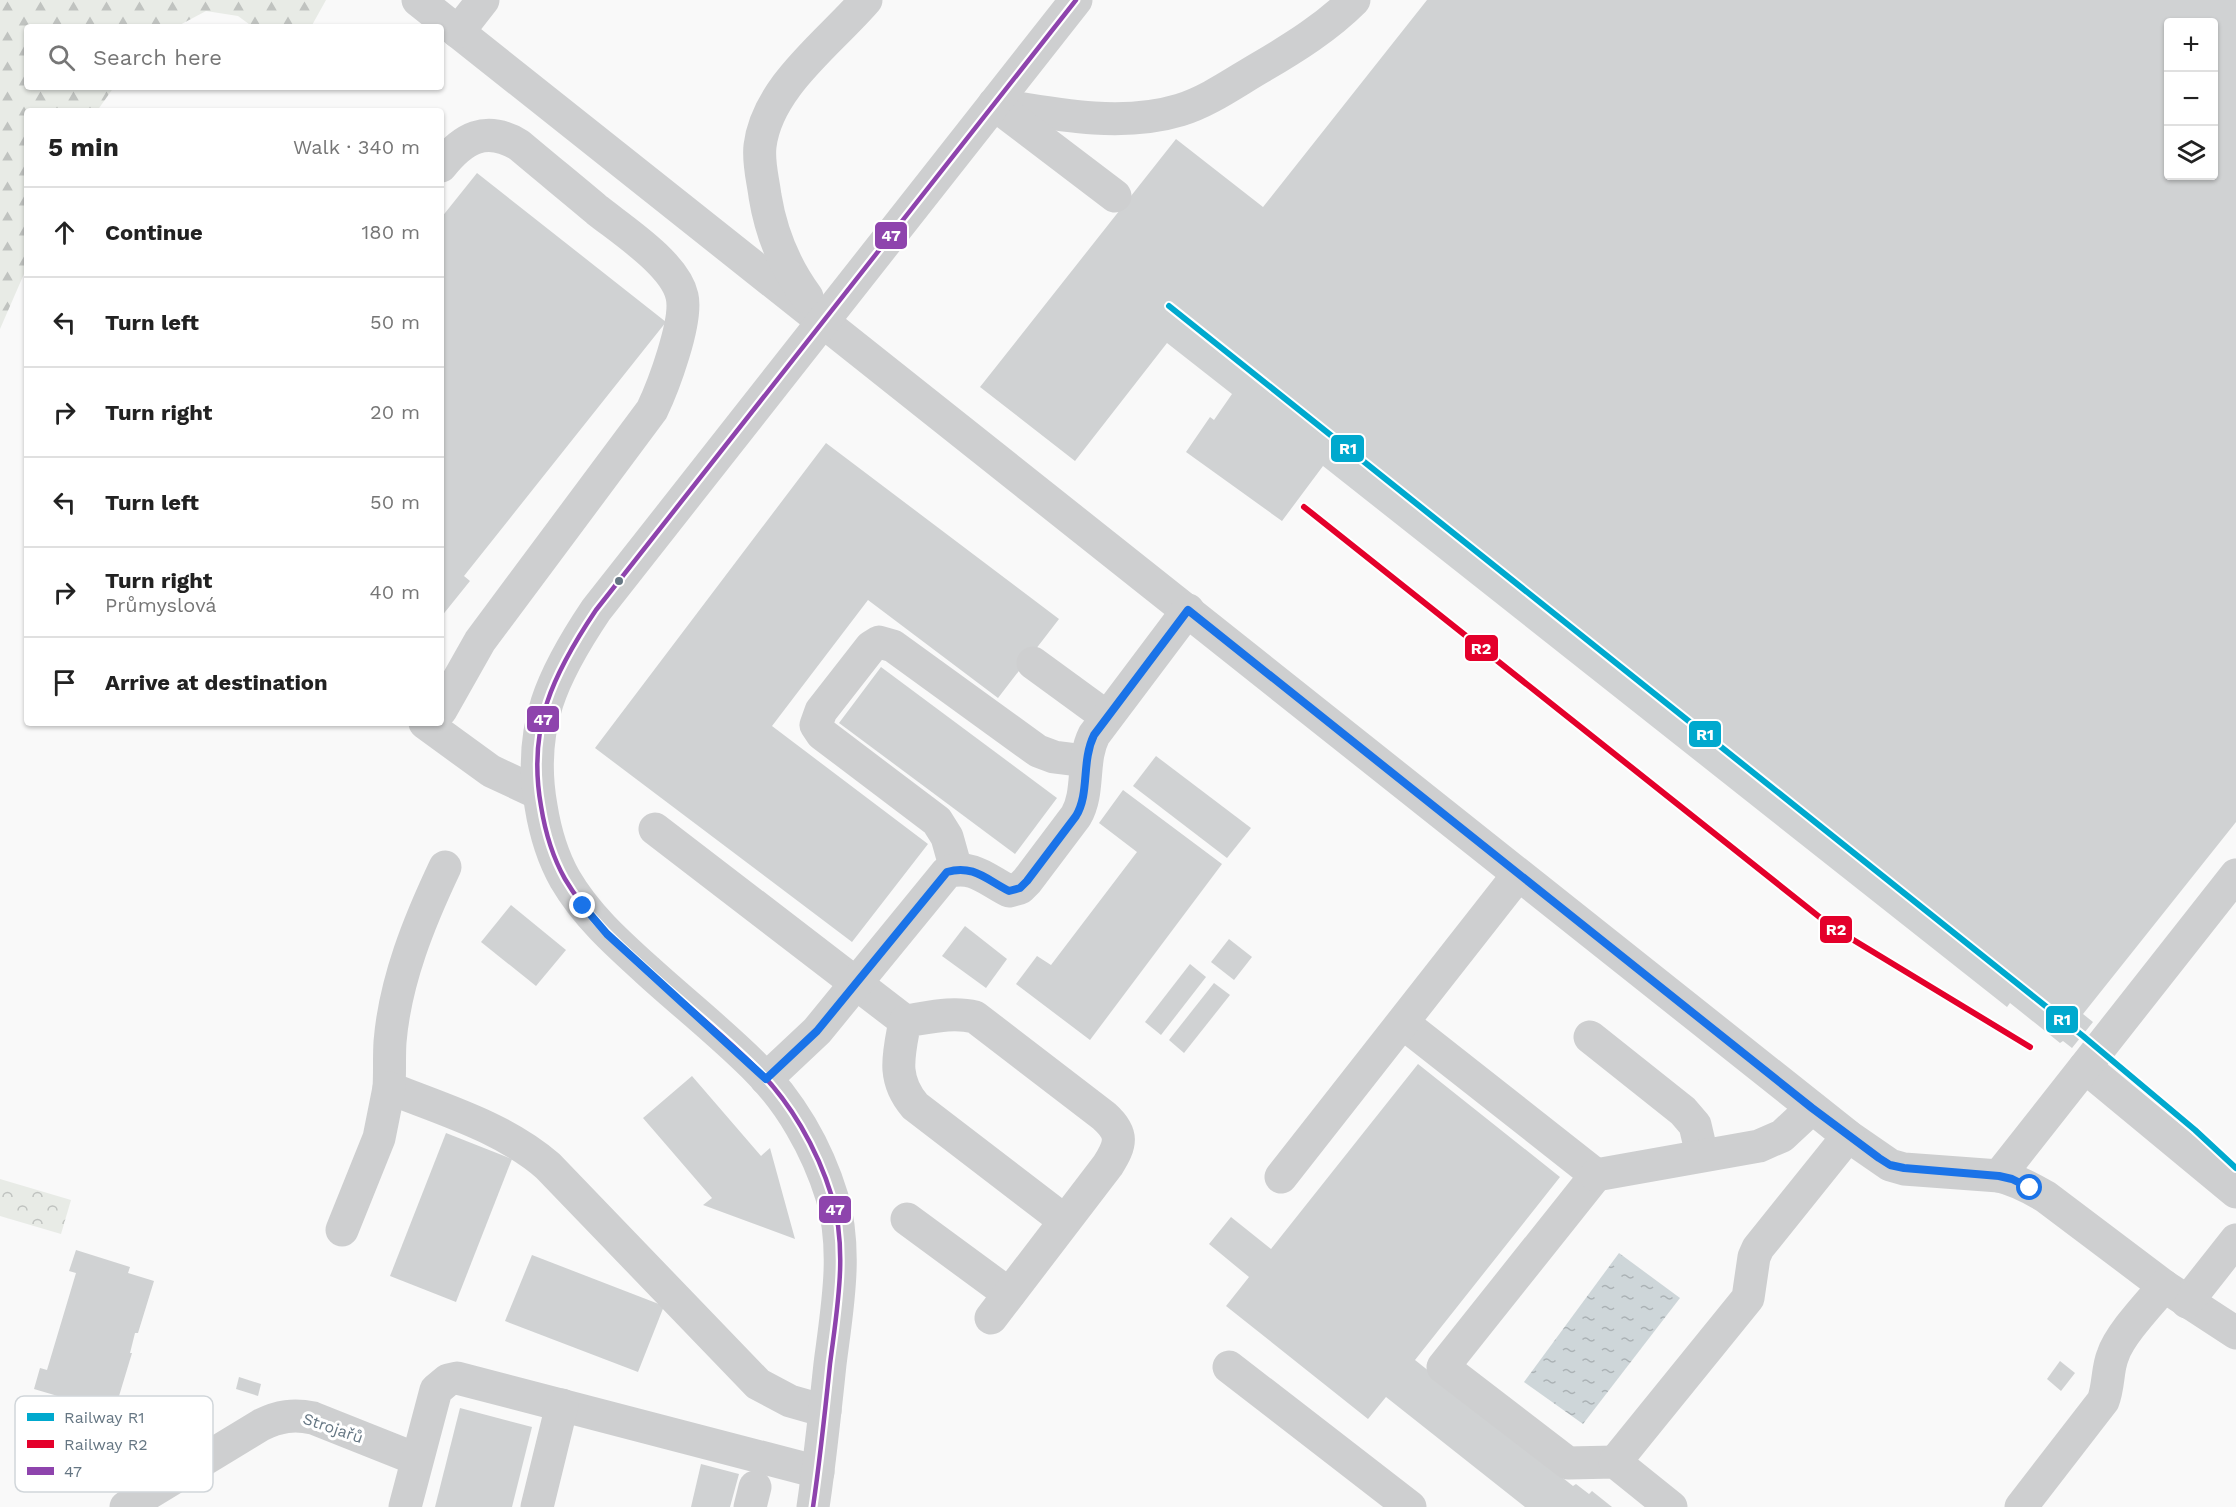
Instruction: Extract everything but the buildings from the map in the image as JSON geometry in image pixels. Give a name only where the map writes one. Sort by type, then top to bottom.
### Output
[{"type":"street","points":[[418,0],[824,320],[1848,1136],[1885,1162],[1904,1168],[2012,1179],[2046,1197],[2175,1294],[2236,1333]]},
{"type":"street","points":[[458,32],[483,0]]},
{"type":"street","points":[[824,320],[796,282],[781,254],[767,206],[759,149],[762,133],[772,107],[788,82],[866,0]]},
{"type":"street","points":[[813,1507],[841,1276],[839,1230],[832,1196],[801,1125],[766,1079],[607,934],[583,906],[565,878],[552,851],[538,793],[537,759],[540,723],[550,688],[568,650],[596,610],[1076,0]]},
{"type":"street","points":[[994,104],[1062,115],[1114,117],[1149,116],[1179,110],[1202,102],[1317,33],[1354,0]]},
{"type":"street","points":[[994,104],[1115,196]]},
{"type":"street","points":[[444,162],[450,155],[475,137],[493,134],[505,137],[653,256],[677,282],[684,307],[682,321],[652,410],[480,640],[444,702]]},
{"type":"street","points":[[766,1079],[807,1042],[947,872],[966,869],[983,874],[1009,891],[1020,888],[1080,811],[1086,761],[1094,735],[1188,610]]},
{"type":"street","points":[[956,869],[947,837],[937,821],[822,734],[816,725],[821,711],[871,647],[879,642],[893,646],[1038,752],[1054,758],[1086,761]]},
{"type":"street","points":[[1034,663],[1107,717]]},
{"type":"street","points":[[439,726],[491,771],[538,793]]},
{"type":"street","points":[[655,829],[905,1021],[964,1014],[975,1017],[1110,1121],[1119,1137],[1118,1146],[1108,1165],[1000,1306],[907,1219]]},
{"type":"street","points":[[342,1230],[379,1138],[390,1088],[390,1043],[396,1002],[413,943],[445,867]]},
{"type":"street","points":[[1281,1177],[1518,875]]},
{"type":"street","points":[[1999,1176],[2236,875]]},
{"type":"street","points":[[905,1021],[898,1066],[901,1087],[907,1096],[915,1106],[1065,1221]]},
{"type":"street","points":[[1403,1023],[1596,1175]]},
{"type":"street","points":[[1590,1037],[1683,1111],[1695,1125],[1700,1138],[1702,1155]]},
{"type":"street","points":[[2085,1067],[2236,1192]]},
{"type":"street","points":[[390,1088],[499,1132],[532,1152],[758,1384],[790,1401],[825,1411]]},
{"type":"street","points":[[1671,1507],[1615,1462],[1568,1463],[1443,1367],[1596,1175],[1771,1142],[1782,1136],[1812,1108]]},
{"type":"street","points":[[1615,1462],[1748,1298],[1754,1257],[1758,1248],[1848,1136]]},
{"type":"street","points":[[2021,1507],[2103,1401],[2112,1356],[2118,1345],[2236,1240]]},
{"type":"street","points":[[1229,1367],[1410,1507]]},
{"type":"street","points":[[405,1507],[436,1390],[448,1380],[457,1378],[818,1472]]},
{"type":"street","points":[[537,1507],[562,1405]]},
{"type":"street","name":"Strojařů","points":[[213,1454],[261,1425],[284,1416],[300,1415],[417,1459]]},
{"type":"street","name":"Strojařů","points":[[126,1507],[151,1492]]},
{"type":"green space","points":[[0,0],[326,0],[313,24],[249,24],[238,16],[206,11],[182,24],[24,24],[24,90],[112,90],[99,108],[24,108],[24,274],[0,329]]},
{"type":"green space","points":[[0,1179],[71,1200],[61,1234],[0,1216]]},
{"type":"water","points":[[1619,1253],[1680,1298],[1583,1424],[1524,1382]]},
{"type":"rail line","name":"R1","points":[[1169,306],[2083,1036],[2195,1130],[2236,1168]]},
{"type":"rail line","name":"R2","points":[[1304,507],[1832,927],[2030,1047]]},
{"type":"transit line","name":"47","points":[[813,1507],[840,1280],[837,1217],[826,1179],[801,1126],[767,1080],[728,1041],[613,938],[573,892],[556,861],[541,806],[538,778],[541,726],[556,679],[596,610],[1076,0]]},
{"type":"route","points":[[583,906],[607,934],[766,1079],[817,1031],[947,872],[956,869],[975,871],[1009,891],[1020,888],[1027,881],[1082,805],[1087,751],[1094,735],[1188,610],[1518,875],[1812,1108],[1879,1158],[1890,1165],[1904,1168],[1999,1176],[2012,1179],[2030,1188]]}]
